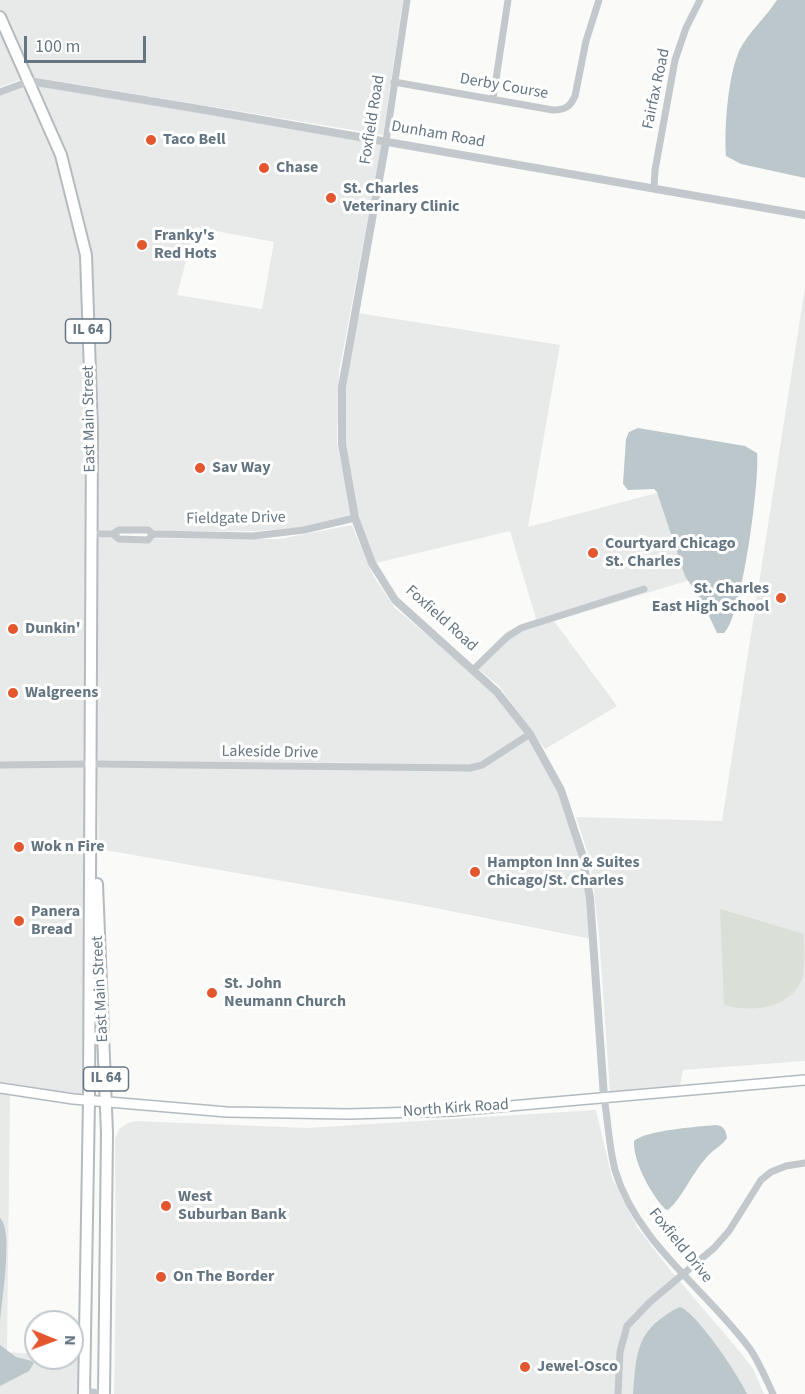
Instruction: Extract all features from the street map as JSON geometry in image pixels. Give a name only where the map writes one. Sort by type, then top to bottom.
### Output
[{"type":"main road","name":"East Main Street","points":[[0,17],[61,155],[86,255],[92,431],[89,1100],[84,1392]]},
{"type":"main road","name":"East Main Street","points":[[91,764],[107,1102],[105,1394]]},
{"type":"main road","name":"North Kirk Road","points":[[0,1088],[107,1102],[227,1112],[349,1114],[453,1111],[805,1080]]},
{"type":"street","name":"Foxfield Road","points":[[407,0],[386,141],[342,387],[342,444],[355,518],[372,563],[395,600],[498,692],[530,734],[561,790],[582,854],[590,898],[604,1097]]},
{"type":"street","points":[[493,99],[508,0]]},
{"type":"street","name":"Derby Course","points":[[394,82],[554,110],[566,109],[575,96],[586,41],[599,0]]},
{"type":"street","name":"Fairfax Road","points":[[654,188],[655,170],[675,60],[686,28],[700,0]]},
{"type":"street","points":[[0,92],[30,81]]},
{"type":"street","name":"Dunham Road","points":[[30,81],[805,214]]},
{"type":"street","name":"Fieldgate Drive","points":[[91,534],[112,534],[120,539],[148,540],[153,534],[253,536],[304,530],[355,518]]},
{"type":"street","points":[[474,669],[507,636],[521,628],[644,589]]},
{"type":"street","name":"Lakeside Drive","points":[[0,765],[471,768],[482,765],[530,734]]},
{"type":"street","name":"Foxfield Drive","points":[[604,1097],[615,1170],[639,1219],[683,1275],[751,1351],[773,1394]]},
{"type":"street","points":[[618,1394],[620,1352],[627,1326],[650,1302],[714,1248],[729,1231],[761,1180],[771,1172],[786,1166],[805,1163]]},
{"type":"street","points":[[84,1392],[105,1394]]},
{"type":"shaded area","points":[[0,0],[403,0],[383,135],[33,77],[0,9]]},
{"type":"shaded area","points":[[777,0],[805,0],[805,178],[741,164],[726,156],[728,101],[732,72],[740,49]]},
{"type":"shaded area","points":[[0,25],[25,78],[0,87]]},
{"type":"shaded area","points":[[30,81],[57,157],[81,257],[87,461],[84,1095],[0,1082],[0,94]]},
{"type":"shaded area","points":[[35,85],[382,144],[339,372],[337,442],[352,516],[305,527],[256,531],[96,532],[90,254]],"holes":[[[195,227],[274,242],[262,309],[177,295]]]},
{"type":"shaded area","name":"St. Charles East High School","points":[[805,287],[805,1061],[683,1070],[680,1087],[610,1092],[599,934],[590,860],[576,817],[722,821]]},
{"type":"shaded area","points":[[358,313],[560,345],[528,527],[668,490],[693,579],[554,621],[617,706],[545,749],[499,686],[473,665],[506,632],[536,619],[510,531],[376,563],[359,519],[345,447],[346,378]]},
{"type":"shaded area","points":[[638,428],[745,446],[757,453],[753,517],[743,576],[731,622],[724,633],[717,633],[703,603],[685,576],[657,492],[654,489],[628,490],[623,484],[626,439],[629,432]]},
{"type":"shaded area","points":[[352,525],[374,577],[395,608],[496,694],[529,739],[558,790],[575,839],[588,904],[591,939],[420,905],[99,849],[97,768],[378,763],[95,761],[95,538],[279,539]]},
{"type":"shaded area","points":[[720,909],[804,934],[803,976],[798,987],[790,996],[781,1002],[758,1008],[724,1005]]},
{"type":"shaded area","points":[[0,1093],[10,1094],[7,1352],[24,1353],[24,1370],[81,1370],[80,1394],[0,1394]]},
{"type":"shaded area","points":[[596,1110],[612,1178],[637,1227],[741,1353],[753,1369],[764,1394],[114,1394],[115,1139],[119,1129],[128,1123],[135,1121],[307,1128]]},
{"type":"shaded area","points":[[715,1125],[724,1128],[727,1138],[708,1155],[673,1205],[668,1210],[665,1209],[644,1177],[636,1158],[634,1141],[649,1134]]},
{"type":"shaded area","points":[[0,1218],[6,1237],[6,1268],[0,1325]]},
{"type":"shaded area","points":[[680,1307],[707,1332],[747,1394],[633,1394],[636,1363],[645,1336],[659,1320]]},
{"type":"shaded area","points":[[0,1345],[16,1357],[24,1359],[24,1370],[30,1370],[0,1386]]},
{"type":"place","name":"Taco Bell","points":[[151,140]]},
{"type":"place","name":"Chase","points":[[264,168]]},
{"type":"place","name":"St. Charles Veterinary Clinic","points":[[331,198]]},
{"type":"place","name":"Franky's Red Hots","points":[[142,245]]},
{"type":"place","name":"Sav Way","points":[[200,468]]},
{"type":"place","name":"Courtyard Chicago St. Charles","points":[[593,553]]},
{"type":"place","name":"St. Charles East High School","points":[[781,598]]},
{"type":"place","name":"Dunkin'","points":[[13,629]]},
{"type":"place","name":"Walgreens","points":[[13,693]]},
{"type":"place","name":"Wok n Fire","points":[[19,847]]},
{"type":"place","name":"Hampton Inn & Suites Chicago/St. Charles","points":[[475,872]]},
{"type":"place","name":"Panera Bread","points":[[19,921]]},
{"type":"place","name":"St. John Neumann Church","points":[[212,993]]},
{"type":"place","name":"West Suburban Bank","points":[[166,1206]]},
{"type":"place","name":"On The Border","points":[[161,1277]]},
{"type":"place","name":"Jewel-Osco","points":[[525,1367]]}]
